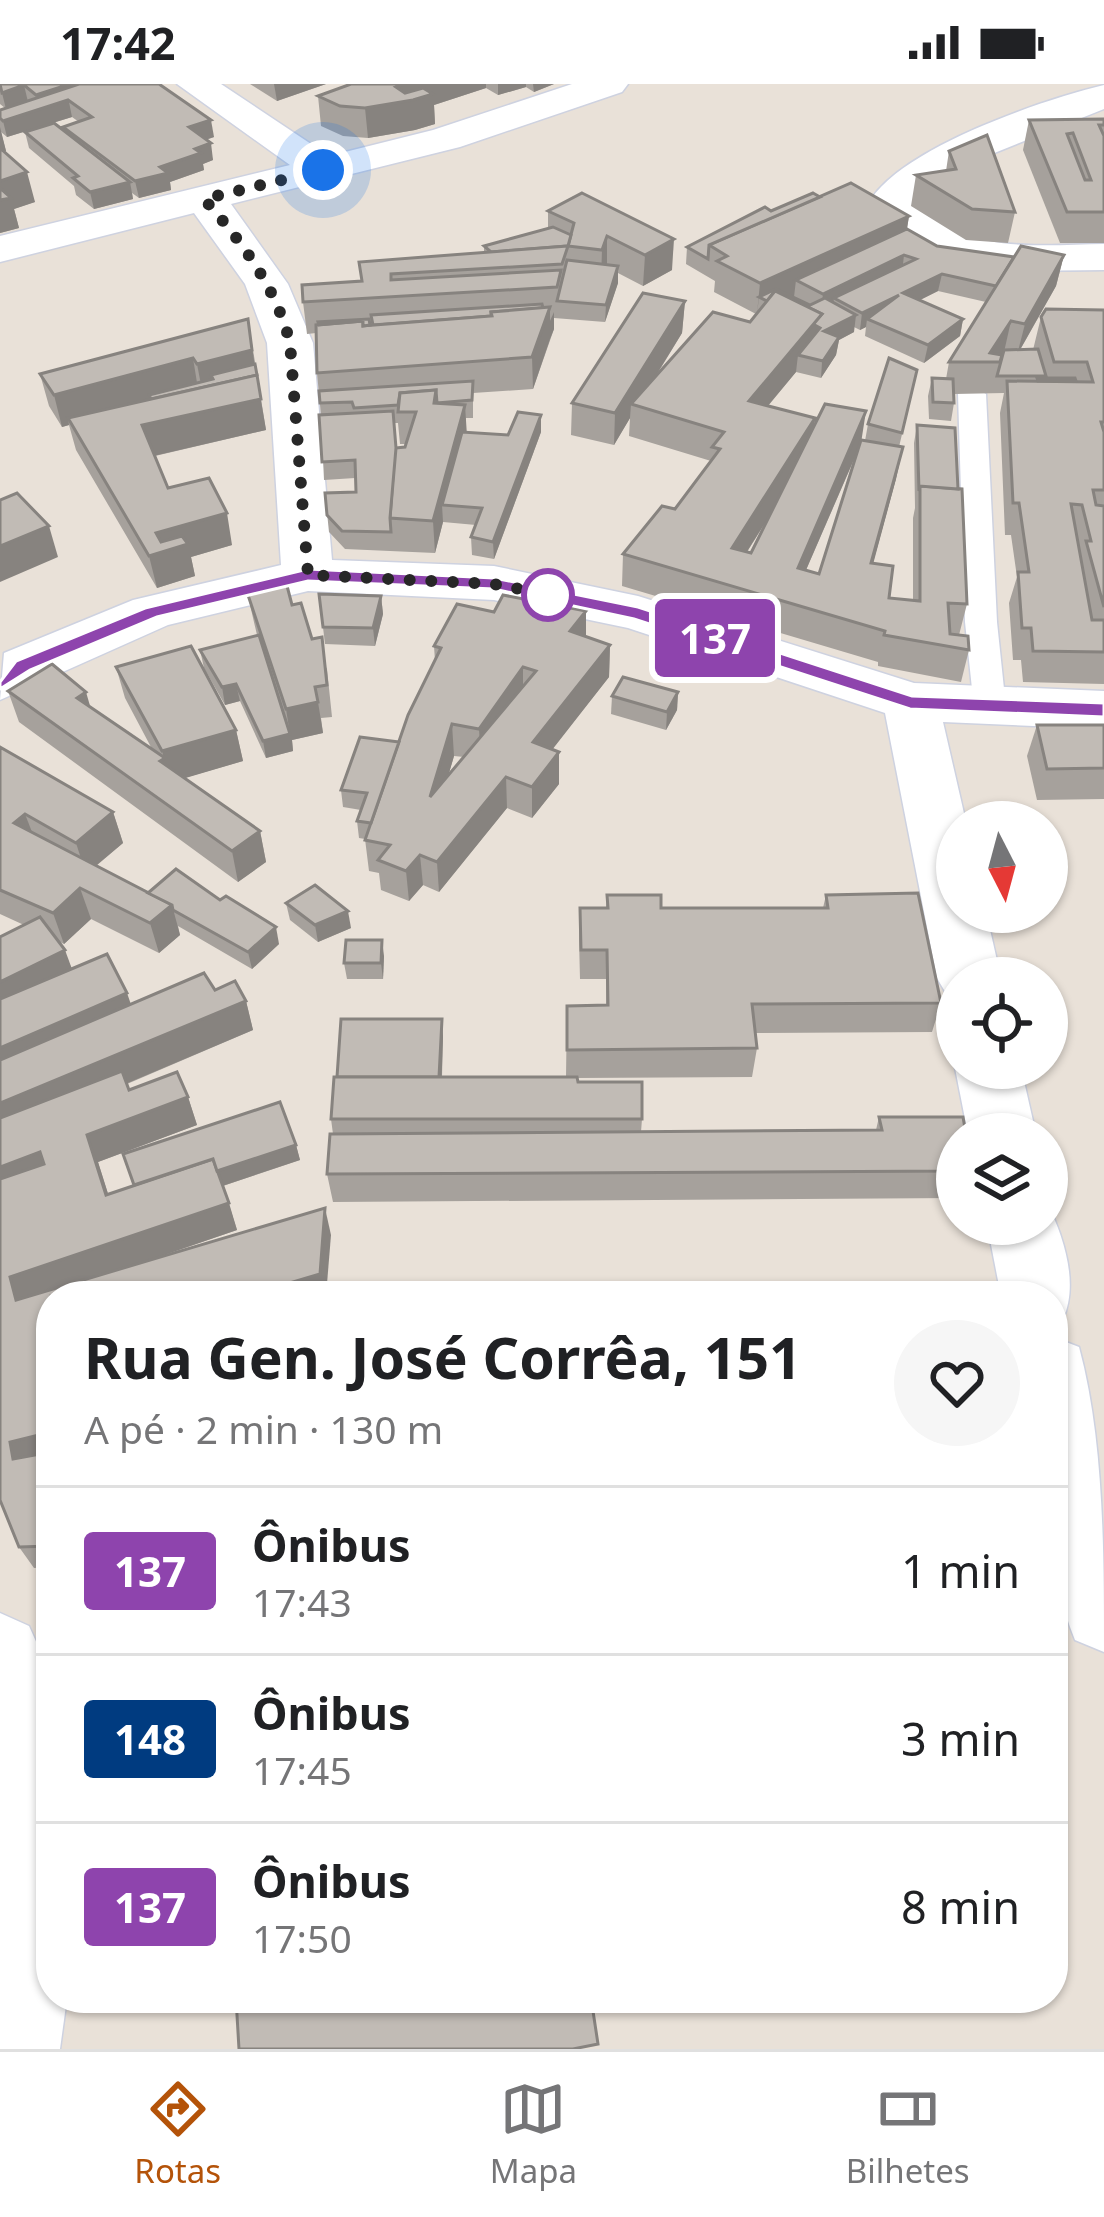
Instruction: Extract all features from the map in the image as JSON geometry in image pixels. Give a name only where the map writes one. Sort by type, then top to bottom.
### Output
[{"type":"street","points":[[196,84],[323,170]]},
{"type":"street","points":[[0,250],[446,140],[609,84]]},
{"type":"street","points":[[1104,96],[970,152],[907,184],[891,199],[918,231],[946,245],[983,253],[1104,257]]},
{"type":"street","points":[[204,199],[267,280],[282,310],[290,343],[308,575]]},
{"type":"street","points":[[0,682],[23,666],[152,612],[308,575],[494,584],[638,613],[910,702],[1104,710]]},
{"type":"street","points":[[910,702],[965,957]]},
{"type":"street","points":[[1026,1245],[1034,1281]]},
{"type":"street","points":[[1068,1442],[1104,1611]]},
{"type":"street","points":[[0,1655],[10,1677],[26,1965],[13,2049]]},
{"type":"lane","points":[[972,394],[981,622],[990,708]]},
{"type":"building","points":[[0,84],[70,84],[36,95],[24,85],[2,93]]},
{"type":"building","points":[[79,84],[159,84],[211,120],[189,127],[211,143],[195,149],[201,153],[160,167],[168,173],[135,181],[63,127],[92,117],[68,100],[3,121],[0,118],[0,110]]},
{"type":"building","points":[[351,84],[406,84],[396,87],[405,93],[423,88],[433,94],[365,108],[340,106],[318,96]]},
{"type":"building","points":[[1104,119],[1104,125],[1099,125],[1104,136],[1104,212],[1067,212],[1029,120]],"holes":[[[1073,133],[1091,180],[1085,180],[1067,134]]]},
{"type":"building","points":[[54,123],[130,182],[90,192],[73,178],[78,176],[25,132]]},
{"type":"building","points":[[987,135],[1015,212],[972,209],[916,175],[956,169],[949,151]]},
{"type":"building","points":[[0,148],[27,172],[0,181]]},
{"type":"building","points":[[851,183],[909,216],[760,283],[717,261],[727,256],[709,245]]},
{"type":"building","points":[[582,193],[674,239],[645,255],[607,236],[602,250],[568,246],[574,223],[548,211]]},
{"type":"building","points":[[813,193],[820,197],[709,245],[708,259],[687,247],[765,207],[771,211]]},
{"type":"building","points":[[553,227],[571,235],[568,246],[491,252],[484,246]]},
{"type":"building","points":[[907,229],[937,246],[1014,257],[996,286],[942,274],[903,293],[963,319],[928,345],[867,319],[899,295],[862,313],[834,298],[916,259],[904,255],[823,294],[796,280]]},
{"type":"building","points":[[568,246],[562,264],[391,274],[391,280],[561,270],[557,287],[303,302],[302,285],[362,281],[359,262]]},
{"type":"building","points":[[1021,246],[1064,255],[1025,324],[1011,321],[990,353],[1002,355],[1000,362],[949,362]]},
{"type":"building","points":[[567,260],[618,266],[606,305],[557,301]]},
{"type":"building","points":[[776,289],[810,305],[825,298],[856,315],[824,331],[839,337],[823,361],[798,355],[820,328],[813,324],[822,314],[775,291],[767,301],[759,297]]},
{"type":"building","points":[[775,291],[822,314],[749,401],[815,418],[732,548],[751,553],[825,404],[866,411],[798,568],[819,574],[861,440],[903,447],[871,563],[893,566],[889,598],[920,601],[920,486],[962,489],[967,604],[948,603],[950,634],[968,636],[969,650],[884,635],[885,631],[623,554],[662,506],[675,509],[720,449],[712,447],[724,432],[631,404],[713,312],[750,322]]},
{"type":"building","points":[[643,293],[685,301],[615,413],[572,403]]},
{"type":"building","points":[[542,304],[543,308],[491,312],[491,316],[373,325],[371,315]]},
{"type":"building","points":[[550,307],[532,357],[317,373],[316,325],[363,321],[363,326]]},
{"type":"building","points":[[1046,309],[1104,310],[1104,490],[1093,490],[1096,505],[1104,506],[1104,607],[1086,541],[1091,541],[1082,505],[1071,504],[1092,620],[1104,620],[1104,652],[1033,651],[1031,628],[1022,628],[1018,572],[1029,572],[1019,503],[1013,503],[1007,381],[1093,382],[1087,362],[1054,362],[1041,317]]},
{"type":"building","points":[[248,319],[252,350],[197,364],[193,358],[54,395],[40,374]]},
{"type":"building","points":[[369,319],[370,325],[363,326],[363,321],[318,322]]},
{"type":"building","points":[[1038,349],[1046,376],[997,376],[1004,350]]},
{"type":"building","points":[[889,358],[917,370],[902,433],[868,424]]},
{"type":"building","points":[[255,364],[257,375],[151,399],[149,395],[213,379],[211,375]]},
{"type":"building","points":[[257,375],[261,399],[142,425],[168,488],[209,478],[227,513],[156,533],[161,542],[182,536],[188,544],[149,556],[68,418]]},
{"type":"building","points":[[932,378],[953,379],[954,403],[933,402]]},
{"type":"building","points":[[1075,378],[1076,381],[1038,381]]},
{"type":"building","points":[[473,381],[472,400],[437,403],[436,390],[400,393],[398,405],[354,408],[352,402],[320,403],[319,391]]},
{"type":"building","points":[[436,390],[434,403],[465,405],[433,521],[390,518],[395,448],[405,447],[416,412],[398,412],[400,393]]},
{"type":"building","points":[[393,411],[396,448],[391,532],[342,531],[327,515],[325,493],[356,492],[355,460],[322,462],[319,415]]},
{"type":"building","points":[[518,412],[541,415],[493,542],[471,537],[482,508],[442,505],[462,432],[508,435]]},
{"type":"building","points":[[917,425],[955,428],[958,489],[920,486],[919,491]]},
{"type":"building","points":[[17,493],[49,526],[0,546],[0,500]]},
{"type":"building","points":[[286,582],[292,605],[301,603],[312,639],[322,637],[327,685],[315,687],[318,702],[286,709],[247,592]]},
{"type":"building","points":[[319,594],[381,596],[373,628],[323,627]]},
{"type":"building","points":[[503,595],[586,611],[570,631],[610,645],[533,742],[559,752],[532,787],[506,777],[437,862],[420,855],[406,871],[378,860],[390,845],[365,840],[408,715],[441,648],[434,646],[457,604],[494,612]],"holes":[[[523,667],[536,671],[430,797],[452,724],[479,729]]]},
{"type":"building","points":[[259,635],[290,734],[263,741],[236,684],[222,687],[200,650]]},
{"type":"building","points":[[191,646],[236,730],[162,751],[116,667]]},
{"type":"building","points":[[52,664],[86,692],[77,698],[260,831],[232,851],[8,691]]},
{"type":"building","points":[[623,677],[678,692],[667,712],[612,696]]},
{"type":"building","points":[[1037,725],[1104,725],[1104,768],[1047,769]]},
{"type":"building","points":[[360,737],[399,742],[371,823],[357,821],[367,793],[341,790]]},
{"type":"building","points":[[0,747],[113,812],[76,843],[25,814],[14,823],[172,905],[150,923],[80,888],[53,913],[0,890]]},
{"type":"building","points":[[176,869],[220,900],[226,896],[276,927],[248,952],[173,910],[148,893]]},
{"type":"building","points":[[315,885],[348,911],[315,925],[286,903]]},
{"type":"building","points":[[918,893],[936,979],[936,1003],[752,1004],[757,1048],[567,1050],[567,1006],[608,1005],[607,950],[581,950],[580,908],[608,908],[607,895],[661,895],[661,908],[828,908],[826,895]]},
{"type":"building","points":[[40,917],[65,950],[0,982],[0,937]]},
{"type":"building","points":[[346,940],[382,940],[381,963],[344,963]]},
{"type":"building","points":[[107,954],[127,993],[0,1048],[0,999]]},
{"type":"building","points":[[204,973],[215,990],[235,981],[246,1001],[0,1103],[0,1060]]},
{"type":"building","points":[[341,1019],[442,1019],[439,1077],[337,1077]]},
{"type":"building","points":[[122,1071],[129,1090],[177,1072],[188,1097],[87,1135],[106,1195],[213,1159],[229,1203],[10,1277],[16,1300],[36,1294],[36,1436],[10,1442],[13,1459],[36,1455],[36,1546],[19,1547],[0,1500],[0,1179],[44,1164],[40,1152],[0,1167],[0,1118]]},
{"type":"building","points":[[334,1077],[577,1077],[578,1082],[642,1082],[642,1119],[331,1119]]},
{"type":"building","points":[[280,1102],[296,1145],[217,1171],[213,1159],[134,1185],[123,1154]]},
{"type":"building","points":[[879,1117],[936,1117],[936,1171],[327,1174],[330,1134],[882,1130]]},
{"type":"building","points":[[325,1208],[320,1274],[296,1281],[80,1281]]},
{"type":"building","points":[[237,2013],[593,2013],[598,2044],[573,2049],[239,2049]]},
{"type":"bus line","name":"137","points":[[0,682],[23,666],[152,612],[308,575],[494,584],[638,613],[910,702],[1104,710]]},
{"type":"route","points":[[323,170],[204,199],[267,280],[282,310],[290,343],[308,575],[494,584],[566,598],[548,595]]}]
